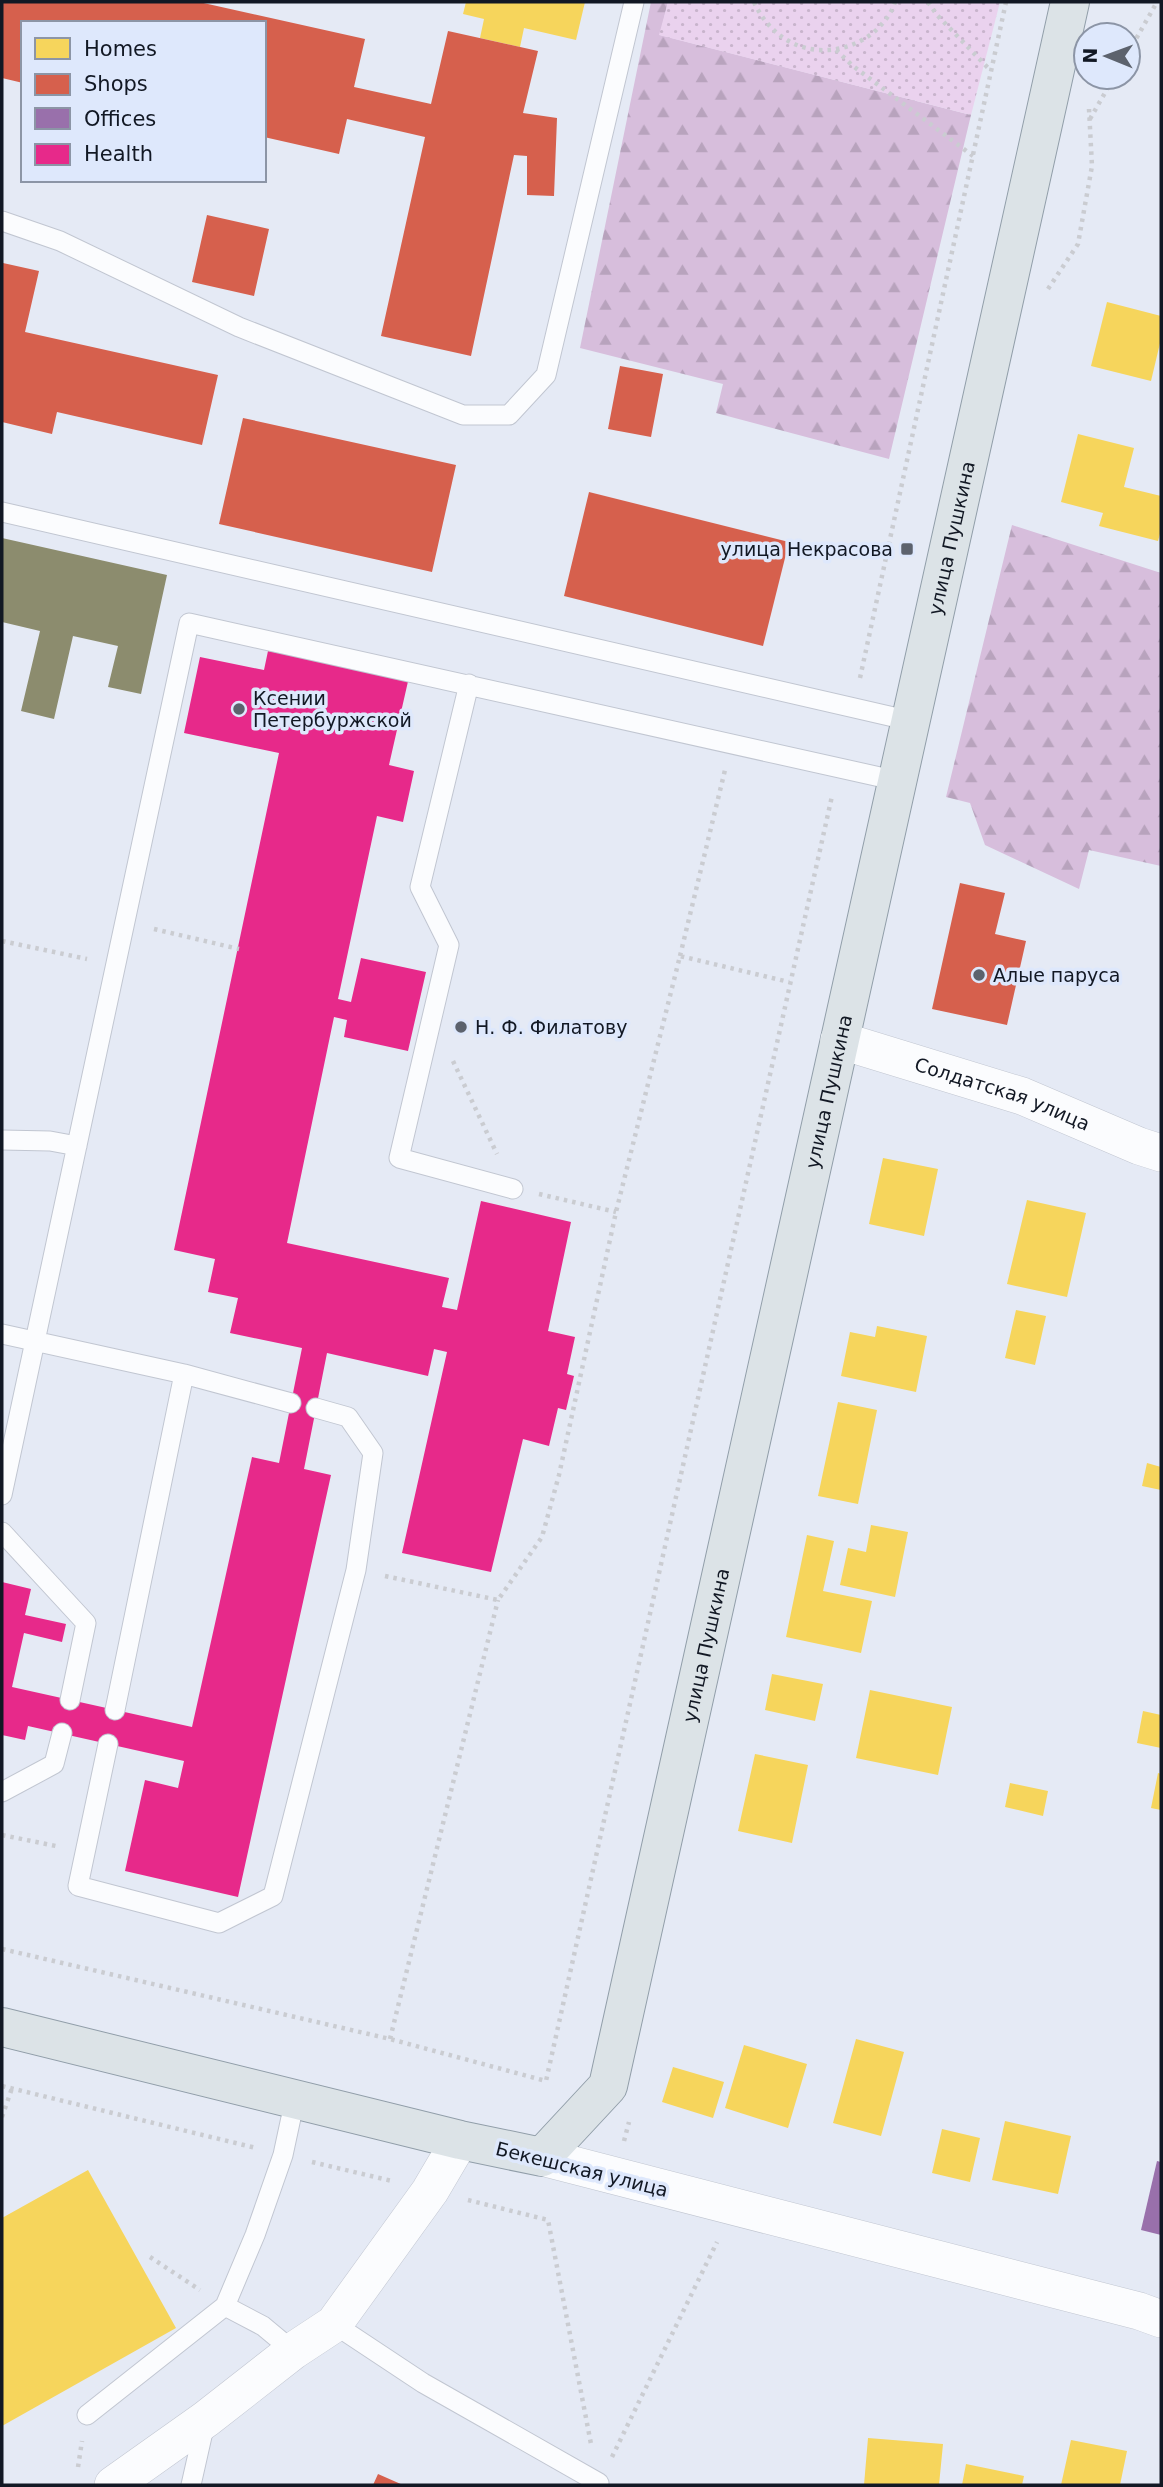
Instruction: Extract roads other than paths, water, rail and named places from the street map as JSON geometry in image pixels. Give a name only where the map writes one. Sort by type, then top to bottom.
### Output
[{"type":"main road","name":"улица Пушкина","points":[[542,2157],[608,2086],[1070,2]]},
{"type":"main road","name":"Бекешская улица","points":[[2,2027],[460,2140],[542,2157]]},
{"type":"street","name":"Солдатская улица","points":[[839,1041],[1023,1096],[1154,1143]]},
{"type":"street","points":[[113,2485],[334,2323],[430,2191],[460,2140]]},
{"type":"street","name":"Бекешская улица","points":[[542,2157],[1161,2319]]},
{"type":"lane","points":[[2,221],[60,241],[239,327],[463,415],[509,415],[546,375],[634,2]]},
{"type":"lane","points":[[2,512],[911,721]]},
{"type":"lane","points":[[2,1495],[189,623],[898,780]]},
{"type":"lane","points":[[469,684],[420,887],[449,945],[399,1158],[513,1189]]},
{"type":"lane","points":[[2,1140],[50,1141],[77,1146]]},
{"type":"lane","points":[[2,1334],[184,1374],[291,1403]]},
{"type":"lane","points":[[115,1710],[184,1374]]},
{"type":"lane","points":[[108,1744],[78,1886],[219,1923],[273,1895],[356,1570],[373,1453],[348,1417],[316,1408]]},
{"type":"lane","points":[[2,1532],[86,1623],[70,1700]]},
{"type":"lane","points":[[2,1792],[54,1763],[61,1733]]},
{"type":"lane","points":[[87,2415],[225,2306],[255,2235],[283,2155],[295,2099]]},
{"type":"lane","points":[[225,2306],[263,2326],[293,2351]]},
{"type":"lane","points":[[334,2323],[423,2382],[598,2484]]},
{"type":"lane","points":[[191,2485],[206,2418]]},
{"type":"place","name":"улица Некрасова","points":[[907,549]]},
{"type":"place","name":"Ксении Петербуржской","points":[[239,709]]},
{"type":"place","name":"Алые паруса","points":[[979,975]]},
{"type":"place","name":"Н. Ф. Филатову","points":[[461,1027]]}]
